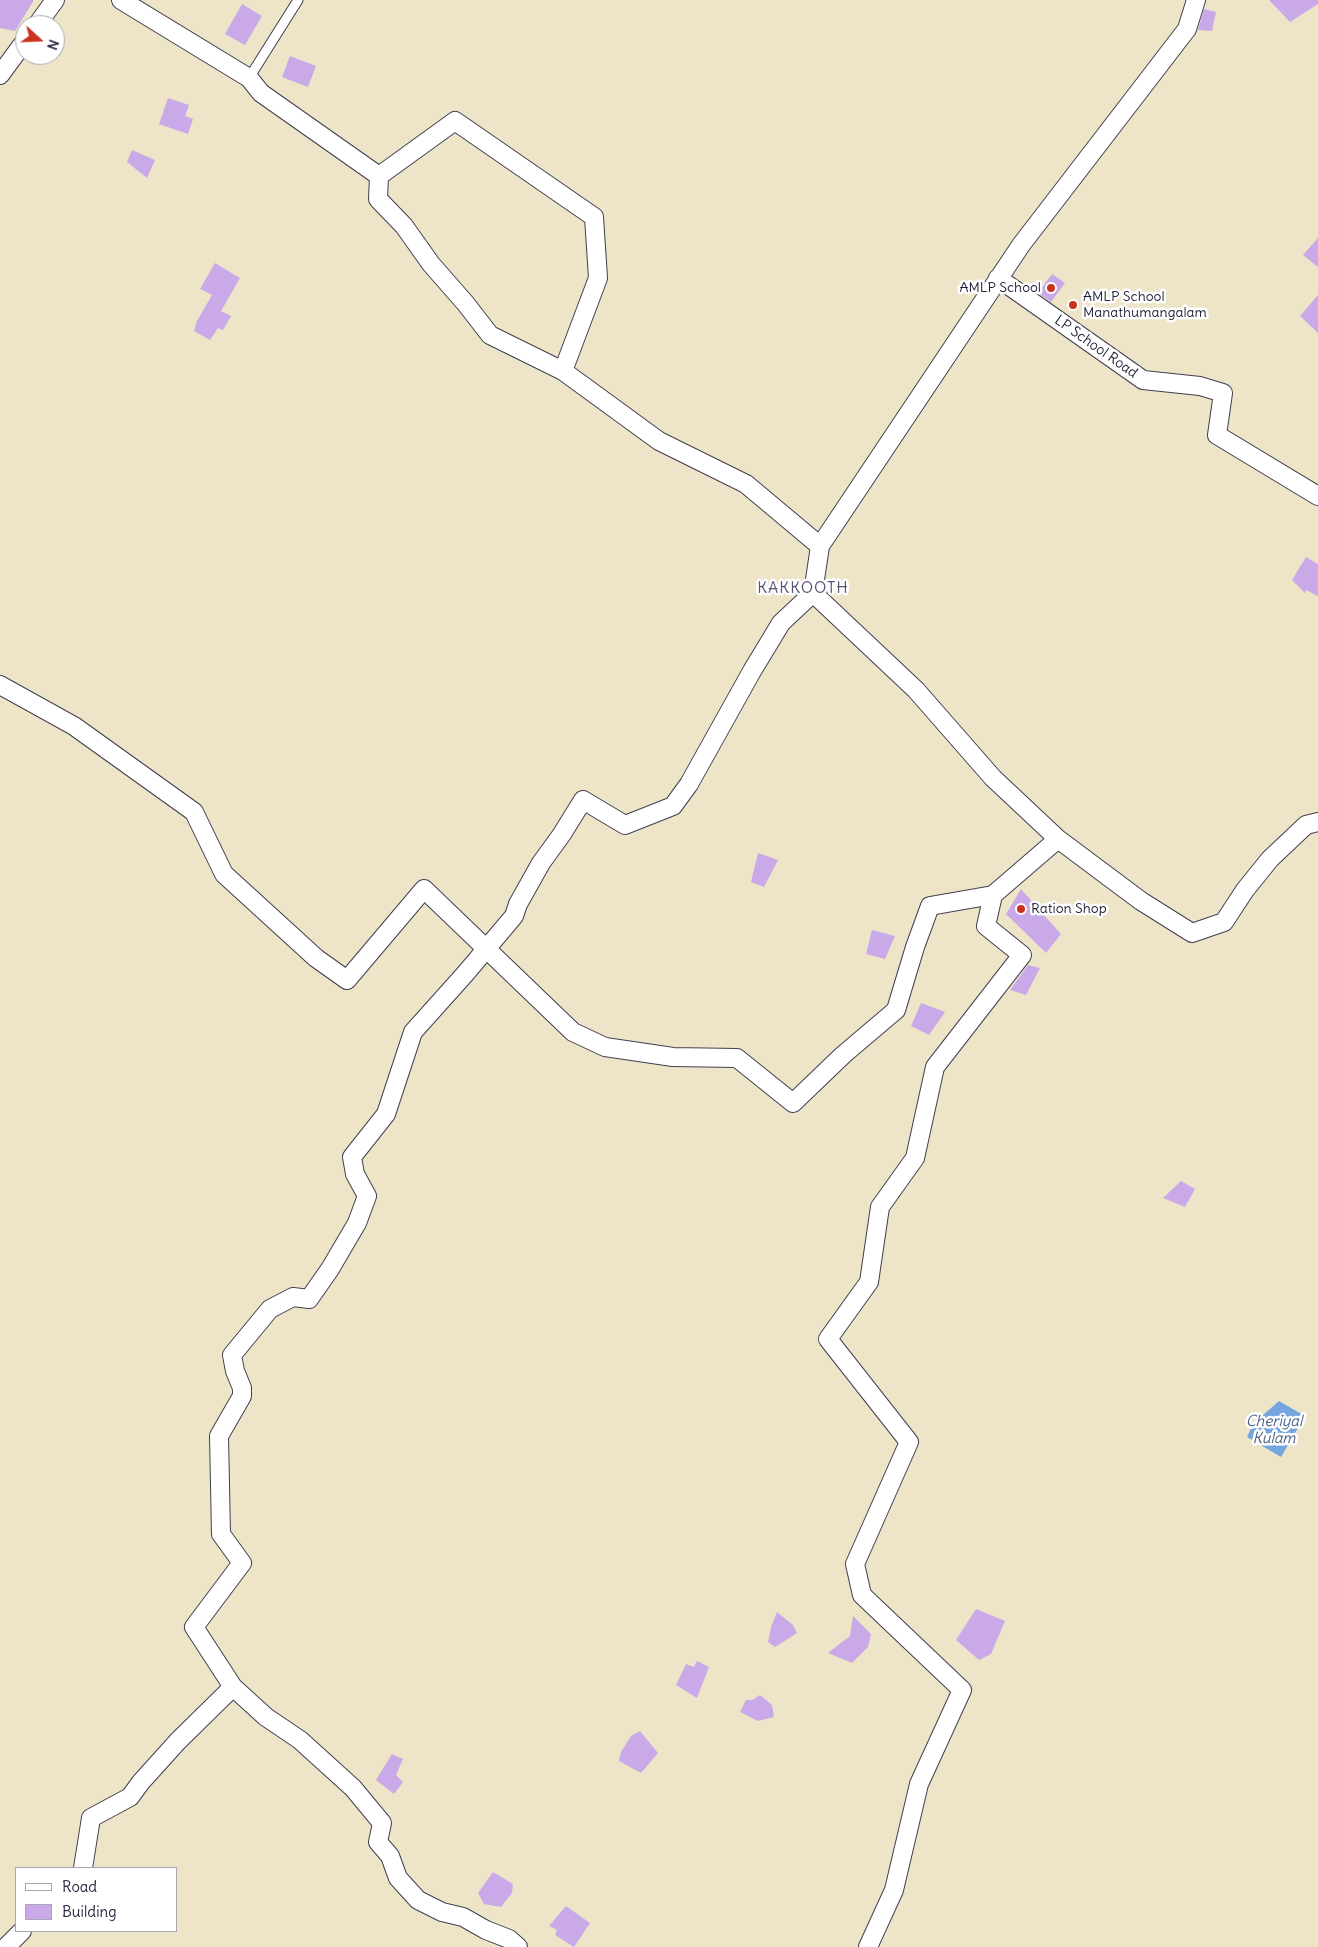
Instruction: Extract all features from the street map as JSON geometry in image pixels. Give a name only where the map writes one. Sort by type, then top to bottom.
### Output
[{"type":"street","points":[[44,15],[55,0]]},
{"type":"street","points":[[122,0],[249,78],[261,93],[379,176]]},
{"type":"street","points":[[518,1947],[509,1939],[486,1930],[463,1917],[442,1912],[418,1900],[398,1878],[390,1856],[378,1842],[382,1823],[353,1788],[300,1740],[266,1717],[233,1687],[194,1628],[242,1564],[221,1534],[219,1436],[242,1396],[242,1388],[232,1355],[270,1310],[293,1297],[309,1300],[330,1268],[357,1223],[367,1196],[355,1174],[352,1157],[386,1114],[412,1032],[514,916],[518,904],[541,863],[583,800],[625,825],[673,806],[689,784],[781,623],[813,592],[820,546],[1021,245],[1187,29],[1196,0]]},
{"type":"street","points":[[0,75],[15,55]]},
{"type":"street","points":[[379,176],[455,121],[594,217],[598,278],[564,371]]},
{"type":"street","points":[[379,176],[378,199],[404,226],[431,264],[490,335],[564,371],[659,441],[746,484],[820,546]]},
{"type":"street","name":"LP School Road","points":[[998,278],[1143,380],[1200,386],[1224,393],[1217,435],[1318,496]]},
{"type":"street","points":[[813,592],[916,690],[993,778],[1058,839],[1141,901],[1192,933],[1224,922],[1245,890],[1270,859],[1306,825],[1318,822]]},
{"type":"street","points":[[0,685],[74,726],[194,812],[224,874],[316,958],[347,980],[424,889],[573,1032],[605,1047],[673,1057],[737,1058],[793,1103],[843,1055],[896,1010],[915,947],[930,906],[993,895],[1058,839]]},
{"type":"street","points":[[868,1947],[894,1890],[920,1784],[962,1690],[862,1595],[855,1564],[908,1442],[828,1339],[869,1282],[880,1207],[915,1158],[935,1067],[1022,955],[986,926],[993,895]]},
{"type":"street","points":[[83,1867],[90,1818],[130,1798],[141,1782],[178,1741],[233,1687]]},
{"type":"street","points":[[6,1947],[21,1932]]},
{"type":"lane","points":[[249,78],[298,0]]},
{"type":"water","name":"Cheriyal Kulam","points":[[1279,1401],[1305,1416],[1281,1457],[1247,1437],[1253,1424]]},
{"type":"building","points":[[0,0],[34,0],[25,15],[15,15],[15,31],[0,28]]},
{"type":"building","points":[[1269,0],[1318,0],[1318,4],[1290,22]]},
{"type":"building","points":[[242,4],[262,16],[245,45],[225,34]]},
{"type":"building","points":[[1204,9],[1216,12],[1212,31],[1198,30]]},
{"type":"building","points":[[290,56],[316,66],[308,87],[282,77]]},
{"type":"building","points":[[168,98],[189,105],[185,116],[193,119],[188,134],[159,124]]},
{"type":"building","points":[[132,150],[155,160],[147,178],[127,162]]},
{"type":"building","points":[[1318,238],[1318,267],[1303,255]]},
{"type":"building","points":[[215,263],[240,278],[221,311],[231,316],[223,330],[218,328],[210,340],[194,331],[197,321],[212,295],[200,289]]},
{"type":"building","name":"AMLP School","points":[[1052,274],[1065,283],[1051,302],[1038,293]]},
{"type":"building","points":[[1318,295],[1318,333],[1300,316]]},
{"type":"building","points":[[1306,557],[1318,564],[1318,596],[1306,590],[1305,593],[1292,580]]},
{"type":"building","points":[[758,853],[778,860],[764,887],[751,882]]},
{"type":"building","points":[[1021,889],[1061,934],[1046,953],[1006,914]]},
{"type":"building","points":[[872,930],[895,936],[885,959],[866,954]]},
{"type":"building","points":[[1028,965],[1040,968],[1026,995],[1010,990]]},
{"type":"building","points":[[921,1003],[945,1012],[929,1035],[911,1026]]},
{"type":"building","points":[[1181,1181],[1195,1189],[1185,1207],[1163,1198]]},
{"type":"building","points":[[976,1609],[1005,1621],[991,1654],[979,1660],[956,1640]]},
{"type":"building","points":[[777,1612],[793,1625],[797,1633],[775,1647],[768,1642]]},
{"type":"building","points":[[853,1616],[871,1634],[868,1647],[852,1663],[828,1653],[850,1636]]},
{"type":"building","points":[[697,1661],[709,1667],[697,1698],[676,1685],[686,1664],[694,1667]]},
{"type":"building","points":[[760,1695],[772,1705],[774,1717],[758,1721],[740,1712],[746,1700],[752,1700]]},
{"type":"building","points":[[640,1731],[658,1753],[641,1773],[619,1761],[621,1752],[631,1736]]},
{"type":"building","points":[[392,1754],[403,1759],[396,1775],[403,1782],[394,1794],[376,1780]]},
{"type":"building","points":[[493,1872],[513,1884],[512,1893],[501,1907],[484,1904],[478,1893]]},
{"type":"building","points":[[566,1906],[590,1923],[574,1947],[555,1935],[557,1930],[549,1926]]},
{"type":"place","name":"AMLP School","points":[[1051,288]]},
{"type":"place","name":"AMLP School Manathumangalam","points":[[1073,305]]},
{"type":"place","name":"Ration Shop","points":[[1021,909]]},
{"type":"district","name":"KAKKOOTH","points":[[803,588]]}]
